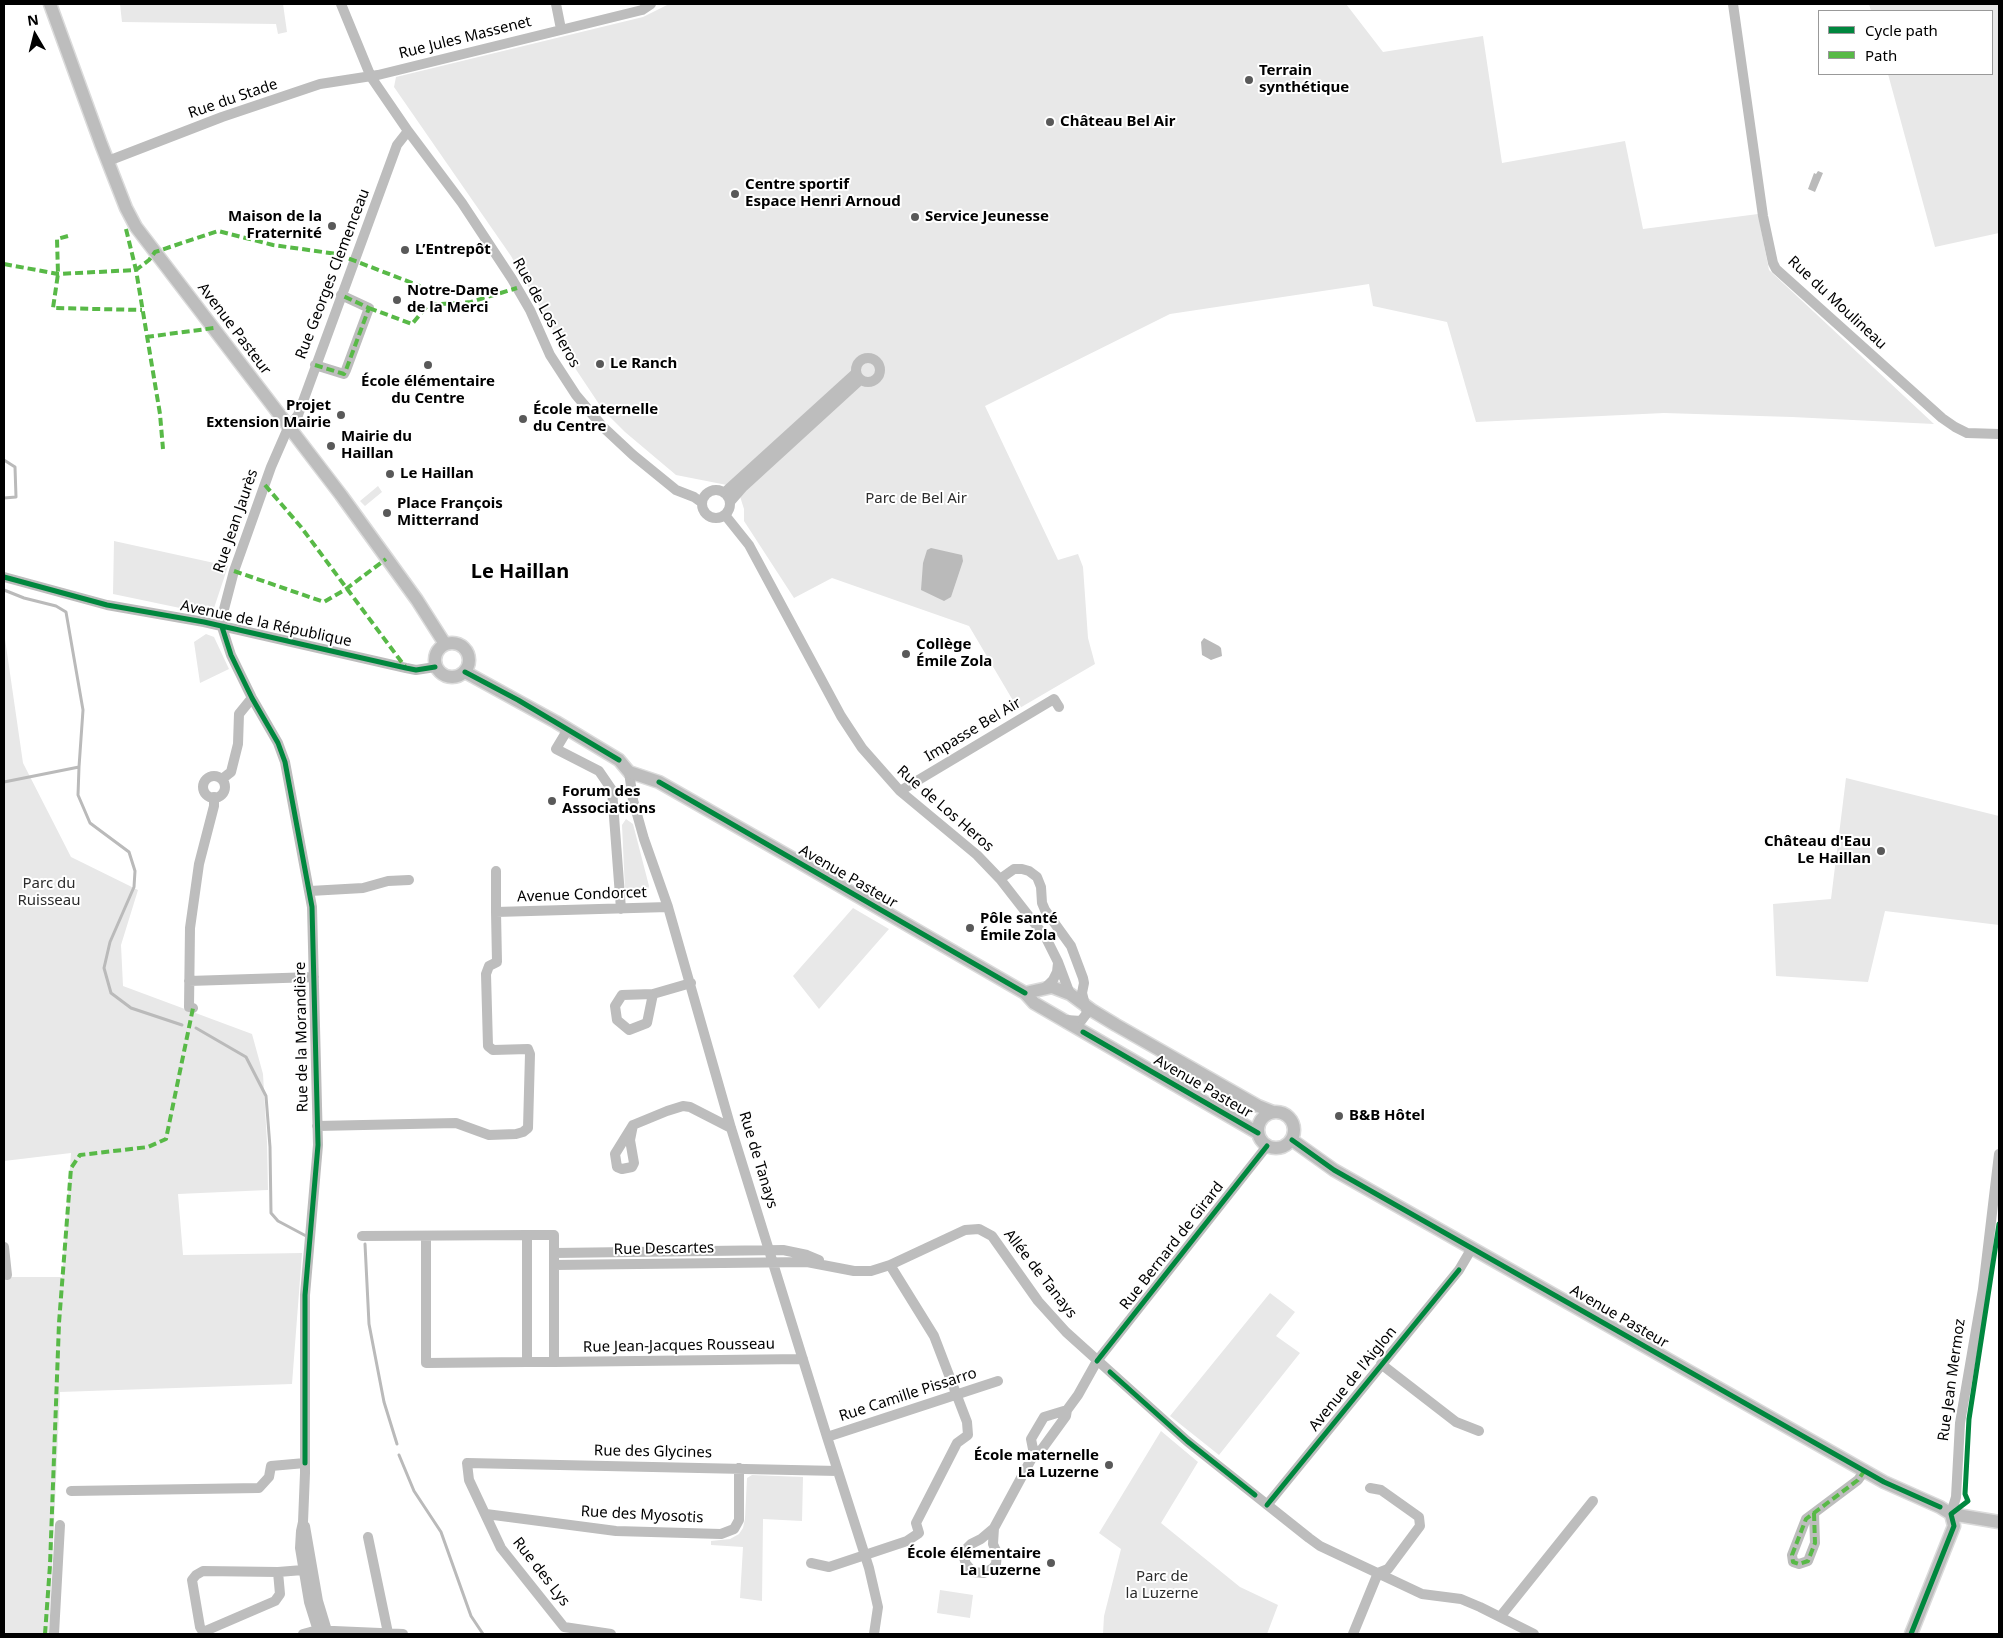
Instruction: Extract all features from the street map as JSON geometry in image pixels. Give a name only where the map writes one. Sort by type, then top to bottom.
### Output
[{"type":"main road","name":"Avenue Pasteur","points":[[50,4],[126,208],[136,227],[341,495],[421,606],[445,644]]},
{"type":"main road","points":[[445,644],[457,644],[466,650],[469,662],[464,672],[454,678],[438,672],[435,667],[437,651],[445,644]]},
{"type":"main road","name":"Avenue Pasteur","points":[[464,672],[568,729],[619,760],[629,772],[658,782],[1025,993],[1034,1003],[1258,1133],[1263,1142],[1268,1146]]},
{"type":"main road","name":"Avenue Pasteur","points":[[1046,987],[1052,986],[1070,994],[1093,1011],[1258,1106],[1273,1112],[1284,1113],[1292,1121],[1294,1132],[1292,1140],[1334,1170],[1884,1482],[1940,1507],[1951,1514],[1999,1522]]},
{"type":"main road","points":[[1025,993],[1046,987]]},
{"type":"main road","name":"Avenue Pasteur","points":[[1258,1133],[1262,1119],[1273,1112]]},
{"type":"main road","points":[[1268,1146],[1282,1147],[1292,1140]]},
{"type":"main road","name":"Rue Jean Mermoz","points":[[1911,1634],[1954,1526],[1951,1514]]},
{"type":"street","name":"Rue de Los Heros","points":[[341,4],[371,76],[408,132],[452,189],[512,279],[530,310],[550,355],[582,402],[603,427],[633,455],[676,490],[701,502]]},
{"type":"street","points":[[556,4],[562,29]]},
{"type":"street","name":"Rue Jules Massenet","points":[[371,76],[642,10],[651,4]]},
{"type":"street","name":"Rue du Moulineau","points":[[1733,4],[1763,216],[1776,269],[1955,428],[1967,433],[1981,435],[1999,434]]},
{"type":"street","name":"Rue du Stade","points":[[108,161],[222,117],[320,84],[371,76]]},
{"type":"street","name":"Rue Georges Clemenceau","points":[[288,428],[298,414],[397,145],[408,132]]},
{"type":"street","points":[[315,365],[344,374],[346,370],[369,308],[342,295]]},
{"type":"street","points":[[724,493],[858,376],[743,487],[730,502],[725,515],[721,518],[711,518],[703,512],[701,502],[705,494],[712,490],[724,493],[730,502]]},
{"type":"street","name":"Rue Jean Jaurès","points":[[222,627],[223,613],[234,571],[271,467],[288,428]]},
{"type":"street","name":"Rue de Los Heros","points":[[725,515],[754,554],[841,716],[867,754],[900,791],[977,855],[1000,879],[1046,938],[1058,962],[1070,994]]},
{"type":"street","name":"Avenue de la République","points":[[4,577],[107,605],[222,627],[416,670],[435,667]]},
{"type":"street","name":"Rue de la Morandière","points":[[222,627],[231,655],[252,698],[278,742],[285,762],[312,907],[317,1154],[305,1295],[305,1463],[300,1548],[308,1602],[323,1633]]},
{"type":"street","points":[[222,779],[231,772],[238,744],[239,714],[252,698]]},
{"type":"street","name":"Impasse Bel Air","points":[[900,791],[1054,699],[1059,707]]},
{"type":"street","points":[[568,729],[556,749],[599,771],[612,790],[621,909]]},
{"type":"street","name":"Rue de Tanays","points":[[629,772],[633,800],[668,907],[732,1128],[875,1590],[878,1607],[874,1634]]},
{"type":"street","points":[[214,797],[205,793],[203,784],[210,776],[222,779]]},
{"type":"street","points":[[214,797],[223,792],[224,784],[222,779]]},
{"type":"street","points":[[193,1008],[189,1007],[190,928],[199,864],[214,806],[214,797]]},
{"type":"street","points":[[1000,879],[1014,869],[1029,871],[1037,877],[1041,887],[1042,903],[1071,946],[1081,968],[1084,983],[1082,992],[1087,1013],[1081,1021],[1064,1020]]},
{"type":"street","name":"Avenue Condorcet","points":[[317,1126],[456,1123],[489,1135],[516,1134],[528,1128],[530,1054],[528,1050],[492,1050],[488,1046],[486,974],[489,966],[497,962],[496,871]]},
{"type":"street","points":[[310,891],[363,888],[388,881],[409,880]]},
{"type":"street","name":"Avenue Condorcet","points":[[496,912],[668,907]]},
{"type":"street","points":[[1046,987],[1053,980],[1057,972],[1058,962]]},
{"type":"street","points":[[189,981],[314,977]]},
{"type":"street","points":[[653,994],[691,983]]},
{"type":"street","points":[[633,1125],[683,1106],[690,1107],[732,1128]]},
{"type":"street","name":"Rue Bernard de Girard","points":[[1034,1454],[1042,1449],[1066,1416],[1067,1410],[1078,1395],[1097,1361],[1268,1146]]},
{"type":"street","name":"Rue Jean Mermoz","points":[[1951,1514],[1956,1497],[1960,1423],[1983,1289],[1999,1160]]},
{"type":"street","name":"Allée de Tanays","points":[[890,1265],[965,1230],[979,1229],[992,1236],[1038,1301],[1066,1332],[1097,1361]]},
{"type":"street","points":[[426,1236],[426,1363],[527,1362],[527,1235]]},
{"type":"street","points":[[362,1236],[554,1235],[554,1362]]},
{"type":"street","points":[[4,1247],[6,1275]]},
{"type":"street","name":"Avenue de l'Aiglon","points":[[1267,1505],[1459,1270],[1472,1248]]},
{"type":"street","name":"Rue Descartes","points":[[554,1253],[796,1252],[839,1268]]},
{"type":"street","name":"Rue Descartes","points":[[554,1265],[807,1262],[839,1268]]},
{"type":"street","points":[[811,1563],[829,1567],[908,1541],[919,1533],[916,1523],[957,1443],[968,1435],[967,1422],[934,1336],[890,1265],[871,1271],[854,1271],[839,1268]]},
{"type":"street","name":"Rue Jean-Jacques Rousseau","points":[[527,1362],[803,1360]]},
{"type":"street","points":[[1097,1361],[1187,1441],[1320,1546],[1422,1594],[1461,1599],[1534,1634]]},
{"type":"street","points":[[1381,1364],[1456,1422],[1479,1431]]},
{"type":"street","name":"Rue Camille Pissarro","points":[[827,1437],[998,1381]]},
{"type":"street","points":[[994,1528],[1034,1454],[1031,1439],[1044,1417],[1067,1410]]},
{"type":"street","points":[[71,1491],[259,1488],[269,1477],[271,1466],[305,1463]]},
{"type":"street","name":"Rue des Glycines","points":[[467,1463],[838,1471]]},
{"type":"street","name":"Rue des Lys","points":[[467,1463],[469,1480],[501,1548],[564,1627],[594,1633],[612,1634]]},
{"type":"street","name":"Rue des Myosotis","points":[[486,1514],[616,1531],[721,1534],[734,1529],[739,1520],[739,1468]]},
{"type":"street","points":[[1814,1513],[1858,1480],[1865,1470]]},
{"type":"street","points":[[1354,1634],[1378,1573],[1388,1568],[1420,1526],[1419,1517],[1381,1490],[1370,1488]]},
{"type":"street","points":[[1500,1617],[1593,1501]]},
{"type":"street","name":"Rue de la Morandière","points":[[303,1522],[306,1530],[323,1633]]},
{"type":"street","points":[[54,1634],[60,1525]]},
{"type":"street","points":[[368,1537],[388,1633]]},
{"type":"street","points":[[278,1572],[280,1594],[275,1601],[203,1632],[200,1628],[192,1580],[196,1575],[203,1571],[278,1572],[303,1570]]},
{"type":"street","points":[[303,1634],[403,1634]]},
{"type":"green space","points":[[120,4],[283,4],[287,32],[278,34],[276,24],[122,22]]},
{"type":"green space","name":"Parc de Bel Air","points":[[669,4],[1346,4],[1383,52],[1483,36],[1502,163],[1625,141],[1643,229],[1758,214],[1769,270],[1934,424],[1664,413],[1476,422],[1447,322],[1373,306],[1369,284],[1170,314],[985,406],[1058,560],[1078,554],[1083,567],[1088,638],[1095,664],[1018,709],[969,626],[832,578],[794,598],[744,521],[744,509],[737,487],[676,475],[625,432],[603,410],[569,359],[511,256],[394,87],[396,77],[643,17]]},
{"type":"green space","points":[[1869,4],[1999,4],[1999,233],[1935,247],[1888,75],[1993,75],[1993,10],[1871,10]]},
{"type":"green space","points":[[378,486],[382,492],[365,506],[360,501]]},
{"type":"green space","points":[[114,541],[228,566],[214,608],[204,613],[113,594]]},
{"type":"green space","name":"Parc du Ruisseau","points":[[4,632],[23,763],[71,857],[138,890],[121,945],[123,986],[252,1034],[263,1074],[268,1190],[178,1194],[183,1255],[302,1253],[292,1384],[60,1392],[49,1634],[4,1634],[4,1277],[62,1277],[71,1153],[4,1161]]},
{"type":"green space","points":[[206,634],[214,637],[229,669],[200,683],[194,642]]},
{"type":"green space","points":[[1846,778],[1999,816],[1999,925],[1885,911],[1868,982],[1776,976],[1773,904],[1831,899]]},
{"type":"green space","points":[[626,819],[633,824],[649,886],[645,898],[631,899],[625,890],[622,825]]},
{"type":"green space","points":[[853,908],[889,929],[819,1009],[793,976]]},
{"type":"green space","points":[[1270,1293],[1295,1312],[1276,1336],[1300,1353],[1219,1455],[1170,1416]]},
{"type":"green space","name":"Parc de la Luzerne","points":[[1161,1431],[1198,1462],[1161,1523],[1240,1587],[1278,1605],[1267,1634],[1103,1634],[1104,1616],[1121,1549],[1099,1533]]},
{"type":"green space","points":[[752,1475],[803,1477],[802,1521],[763,1519],[762,1601],[740,1598],[743,1547],[711,1545],[711,1541],[730,1539],[739,1534],[743,1528],[747,1478]]},
{"type":"green space","points":[[940,1590],[973,1595],[970,1618],[937,1613]]},
{"type":"shaded area","points":[[1818,171],[1823,173],[1815,192],[1808,189],[1814,173],[1816,174]]},
{"type":"shaded area","points":[[931,548],[962,555],[963,561],[951,597],[944,601],[921,590],[923,563],[927,550]]},
{"type":"shaded area","points":[[1204,638],[1221,648],[1222,656],[1211,660],[1202,655],[1201,642]]},
{"type":"waterway","points":[[4,460],[15,467],[16,497],[4,498]]},
{"type":"waterway","points":[[4,590],[24,598],[56,606],[66,612],[83,710],[79,767],[4,782]]},
{"type":"waterway","points":[[79,767],[78,795],[90,823],[129,852],[135,871],[134,887],[110,942],[104,968],[111,993],[131,1008],[182,1025]]},
{"type":"waterway","points":[[196,1028],[246,1057],[266,1096],[270,1147],[271,1213],[278,1221],[308,1237]]},
{"type":"waterway","points":[[365,1244],[369,1324],[384,1402],[397,1444]]},
{"type":"waterway","points":[[399,1455],[414,1491],[441,1532],[471,1616],[483,1634]]},
{"type":"marked path","points":[[126,229],[136,270],[160,414],[163,449]]},
{"type":"marked path","points":[[4,264],[58,274],[136,270],[149,260],[155,252],[218,231],[273,245],[337,254],[420,286]]},
{"type":"marked path","points":[[68,236],[57,239],[58,274],[53,308],[142,310]]},
{"type":"marked path","points":[[369,308],[412,324],[428,305],[471,302],[517,288]]},
{"type":"marked path","points":[[315,365],[344,374],[346,370],[369,308],[341,295]]},
{"type":"marked path","points":[[146,337],[214,328]]},
{"type":"marked path","points":[[265,485],[301,527],[406,668]]},
{"type":"marked path","points":[[234,571],[324,602],[346,589],[386,559]]},
{"type":"marked path","points":[[45,1634],[50,1565],[59,1323],[71,1168],[80,1155],[148,1147],[166,1139],[193,1008]]},
{"type":"marked path","points":[[1814,1513],[1815,1543],[1808,1561],[1799,1564],[1793,1562],[1792,1555],[1806,1519],[1858,1480],[1865,1470]]},
{"type":"cycle path","points":[[4,577],[107,605],[204,622],[406,668],[416,670],[435,667]]},
{"type":"cycle path","points":[[222,627],[231,655],[252,698],[278,743],[285,762],[312,907],[318,1145],[305,1295],[305,1463]]},
{"type":"cycle path","points":[[465,672],[518,700],[619,760]]},
{"type":"cycle path","points":[[659,782],[1025,993]]},
{"type":"cycle path","points":[[1083,1032],[1258,1133]]},
{"type":"cycle path","points":[[1292,1140],[1334,1170],[1808,1439],[1884,1482],[1940,1507]]},
{"type":"cycle path","points":[[1097,1361],[1267,1146]]},
{"type":"cycle path","points":[[1911,1634],[1954,1526],[1951,1514],[1968,1501],[1965,1494],[1969,1419],[1999,1224]]},
{"type":"cycle path","points":[[1267,1505],[1459,1270]]},
{"type":"cycle path","points":[[1110,1372],[1187,1441],[1255,1495]]},
{"type":"place","name":"Terrain synthétique","points":[[1249,80]]},
{"type":"place","name":"Château Bel Air","points":[[1050,122]]},
{"type":"place","name":"Centre sportif Espace Henri Arnoud","points":[[735,194]]},
{"type":"place","name":"Service Jeunesse","points":[[915,217]]},
{"type":"place","name":"Maison de la Fraternité","points":[[332,226]]},
{"type":"place","name":"L’Entrepôt","points":[[405,250]]},
{"type":"place","name":"Notre-Dame de la Merci","points":[[397,300]]},
{"type":"place","name":"Le Ranch","points":[[600,364]]},
{"type":"place","name":"École élémentaire du Centre","points":[[428,365]]},
{"type":"place","name":"Projet Extension Mairie","points":[[341,415]]},
{"type":"place","name":"École maternelle du Centre","points":[[523,419]]},
{"type":"place","name":"Mairie du Haillan","points":[[331,446]]},
{"type":"place","name":"Le Haillan","points":[[390,474]]},
{"type":"place","name":"Place François Mitterrand","points":[[387,513]]},
{"type":"place","name":"Collège Émile Zola","points":[[906,654]]},
{"type":"place","name":"Forum des Associations","points":[[552,801]]},
{"type":"place","name":"Château d'Eau Le Haillan","points":[[1881,851]]},
{"type":"place","name":"Pôle santé Émile Zola","points":[[970,928]]},
{"type":"place","name":"B&B Hôtel","points":[[1339,1116]]},
{"type":"place","name":"École maternelle La Luzerne","points":[[1109,1465]]},
{"type":"place","name":"École élémentaire La Luzerne","points":[[1051,1563]]},
{"type":"district","name":"Le Haillan","points":[[520,572]]}]
